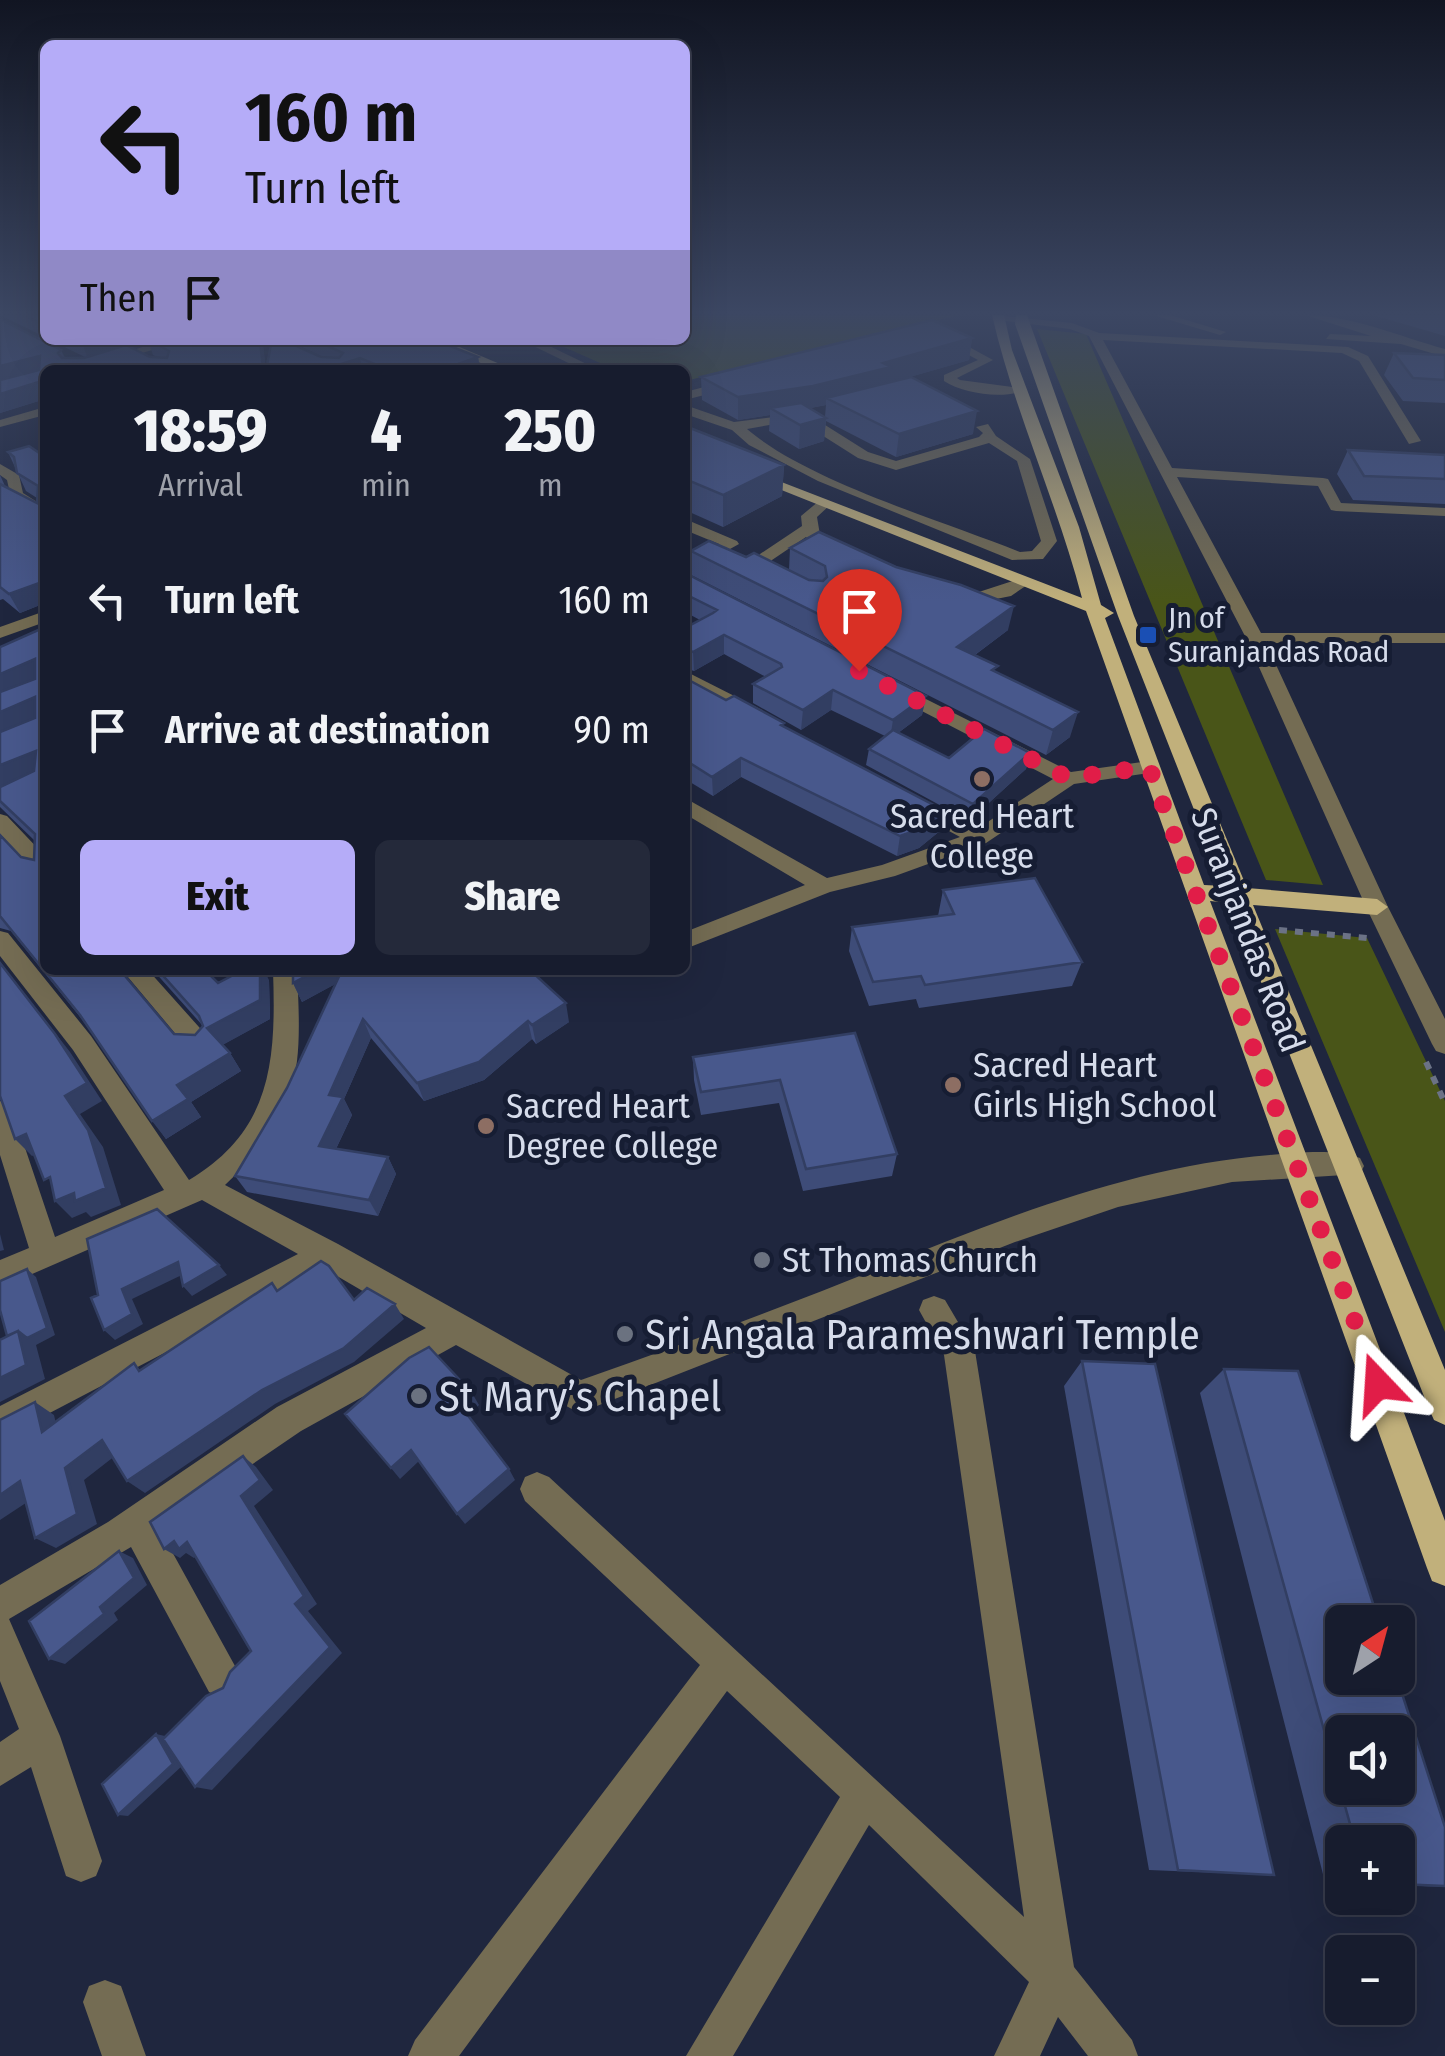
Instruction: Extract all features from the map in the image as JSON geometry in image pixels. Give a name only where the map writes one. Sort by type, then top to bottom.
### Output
[{"type":"main road","name":"Suranjandas Road","points":[[1029,411],[1149,767],[1445,1568]]},
{"type":"main road","name":"Suranjandas Road","points":[[1054,411],[1124,610],[1445,1409]]},
{"type":"main road","points":[[1094,605],[743,466],[824,504],[1022,583],[1094,605],[1124,610]]},
{"type":"main road","points":[[1196,892],[1377,906]]},
{"type":"street","points":[[690,411],[718,425],[738,428],[830,411]]},
{"type":"street","points":[[1135,411],[1255,638],[1377,906],[1445,1044]]},
{"type":"street","points":[[1396,411],[1414,441]]},
{"type":"street","points":[[2,424],[40,413]]},
{"type":"street","points":[[801,416],[863,455],[896,466],[989,437]]},
{"type":"street","points":[[738,428],[744,438],[787,462],[1018,558],[1036,556],[1049,541],[1022,459],[970,419]]},
{"type":"street","points":[[0,468],[14,478],[16,495],[40,509]]},
{"type":"street","points":[[1168,472],[1322,482],[1336,506],[1445,512]]},
{"type":"street","points":[[824,504],[809,516],[808,528],[822,548],[858,564]]},
{"type":"street","points":[[690,526],[731,544],[690,566]]},
{"type":"street","points":[[789,585],[760,568],[766,556],[808,528]]},
{"type":"street","points":[[945,601],[964,602],[1005,592],[1022,583]]},
{"type":"street","points":[[0,633],[40,618]]},
{"type":"street","points":[[1255,638],[1445,638]]},
{"type":"street","points":[[690,679],[771,724]]},
{"type":"street","points":[[876,680],[1068,778]]},
{"type":"street","points":[[690,939],[824,886],[887,871],[978,838],[1068,778],[1149,767]]},
{"type":"street","points":[[892,790],[978,838]]},
{"type":"street","points":[[690,808],[824,886]]},
{"type":"street","points":[[0,821],[40,864]]},
{"type":"street","points":[[0,939],[193,1191],[328,1253],[454,1329],[579,1397],[1084,1203],[1214,1170],[1298,1162],[1350,1166]]},
{"type":"street","points":[[138,975],[198,1043]]},
{"type":"street","points":[[0,1274],[193,1191],[258,1135],[279,1092],[287,1015],[285,975]]},
{"type":"street","points":[[0,1112],[46,1255]]},
{"type":"street","points":[[0,1423],[328,1253]]},
{"type":"street","points":[[934,1310],[959,1351],[1054,1976],[1017,2056]]},
{"type":"street","points":[[0,1605],[137,1523],[289,1419],[454,1329]]},
{"type":"street","points":[[537,1488],[865,1793],[1054,1976],[1116,2056]]},
{"type":"street","points":[[137,1523],[222,1680]]},
{"type":"street","points":[[0,1634],[41,1736],[81,1861]]},
{"type":"street","points":[[431,2056],[725,1662]]},
{"type":"street","points":[[0,1766],[41,1736]]},
{"type":"street","points":[[708,2056],[865,1793]]},
{"type":"street","points":[[105,2002],[124,2056]]},
{"type":"path","points":[[1282,948],[1275,929],[1367,938],[1374,955]]},
{"type":"path","points":[[1422,1054],[1445,1103]]},
{"type":"green space","points":[[1071,411],[1119,411],[1323,885],[1266,880]]},
{"type":"green space","points":[[1275,929],[1367,938],[1445,1101],[1445,1332]]},
{"type":"building","points":[[775,411],[814,411],[826,418],[800,425]]},
{"type":"building","points":[[852,411],[977,411],[899,434]]},
{"type":"building","points":[[690,428],[784,465],[723,495],[690,481]]},
{"type":"building","points":[[29,446],[40,454],[40,583],[9,594],[0,587],[0,484],[37,503],[38,486],[17,473],[14,457],[8,452]]},
{"type":"building","points":[[1348,450],[1445,455],[1445,479],[1364,476]]},
{"type":"building","points":[[819,532],[896,567],[961,585],[1014,606],[957,647],[998,666],[992,670],[1078,712],[1053,730],[691,551],[709,541],[746,557],[754,553],[809,580],[823,581],[827,577],[825,566],[790,548]]},
{"type":"building","points":[[690,576],[926,696],[893,720],[833,690],[803,710],[753,684],[782,667],[781,664],[724,635],[690,651],[690,625],[717,610],[690,596]]},
{"type":"building","points":[[40,629],[40,966],[0,916],[0,835],[21,857],[34,860],[35,834],[0,801],[0,787],[34,771],[36,751],[0,765],[0,732],[35,718],[35,697],[0,712],[0,692],[35,679],[35,659],[0,674],[0,647]]},
{"type":"building","points":[[690,681],[726,700],[734,696],[945,811],[923,828],[900,836],[741,758],[712,777],[690,763]]},
{"type":"building","points":[[984,729],[1030,753],[973,804],[869,749],[893,730],[949,758]]},
{"type":"building","points":[[1035,878],[1082,962],[925,985],[921,976],[873,982],[852,927],[954,914],[943,890]]},
{"type":"building","points":[[0,963],[87,1083],[65,1096],[88,1130],[106,1188],[75,1201],[74,1193],[55,1201],[50,1177],[44,1180],[26,1134],[15,1139],[0,1096]]},
{"type":"building","points":[[48,975],[124,975],[174,1034],[195,1035],[203,1026],[199,1016],[162,975],[210,975],[218,983],[233,975],[260,975],[260,1000],[207,1028],[230,1053],[177,1085],[188,1099],[152,1121],[80,1015]]},
{"type":"building","points":[[340,975],[535,975],[566,1003],[532,1025],[528,1021],[479,1062],[417,1083],[363,1019],[329,1095],[343,1097],[319,1146],[388,1157],[369,1200],[235,1176],[287,1088]]},
{"type":"building","points":[[855,1033],[897,1154],[806,1169],[780,1080],[701,1092],[693,1057]]},
{"type":"building","points":[[157,1209],[219,1265],[183,1286],[178,1262],[122,1289],[132,1314],[104,1330],[91,1298],[98,1295],[87,1239]]},
{"type":"building","points":[[321,1261],[354,1300],[367,1288],[395,1304],[344,1348],[262,1390],[127,1481],[102,1440],[65,1468],[77,1514],[35,1538],[20,1481],[0,1495],[0,1420],[35,1402],[42,1432],[134,1363],[139,1371],[272,1283],[277,1291]]},
{"type":"building","points":[[27,1269],[47,1328],[27,1338],[18,1331],[7,1336],[0,1310],[0,1281]]},
{"type":"building","points":[[18,1331],[26,1365],[0,1378],[0,1340]]},
{"type":"building","points":[[429,1347],[472,1393],[460,1405],[509,1469],[457,1514],[411,1450],[391,1468],[345,1414],[409,1358]]},
{"type":"building","points":[[1082,1361],[1155,1364],[1274,1875],[1178,1870]]},
{"type":"building","points":[[1224,1369],[1298,1371],[1374,1605],[1325,1605],[1325,1695],[1402,1695],[1409,1715],[1325,1715],[1325,1734]]},
{"type":"building","points":[[243,1456],[260,1480],[241,1496],[304,1596],[295,1604],[330,1647],[195,1787],[163,1739],[206,1696],[223,1688],[230,1672],[251,1651],[187,1542],[179,1549],[174,1541],[164,1549],[150,1522]]},
{"type":"building","points":[[119,1551],[134,1578],[100,1607],[104,1614],[49,1659],[29,1621]]},
{"type":"building","points":[[156,1734],[173,1764],[118,1815],[102,1784]]},
{"type":"building","points":[[1415,1734],[1445,1827],[1445,1886],[1415,1885],[1415,1825],[1350,1825],[1345,1805],[1415,1805]]},
{"type":"place","name":"Jn of Suranjandas Road","points":[[1148,635]]},
{"type":"place","name":"Sacred Heart College","points":[[982,779]]},
{"type":"place","name":"Sacred Heart Girls High School","points":[[953,1085]]},
{"type":"place","name":"Sacred Heart Degree College","points":[[486,1126]]},
{"type":"place","name":"St Thomas Church","points":[[762,1260]]},
{"type":"place","name":"Sri Angala Parameshwari Temple","points":[[625,1334]]},
{"type":"place","name":"St Mary’s Chapel","points":[[419,1396]]},
{"type":"route","points":[[859,671],[1068,778],[1149,767],[1378,1384]]}]
